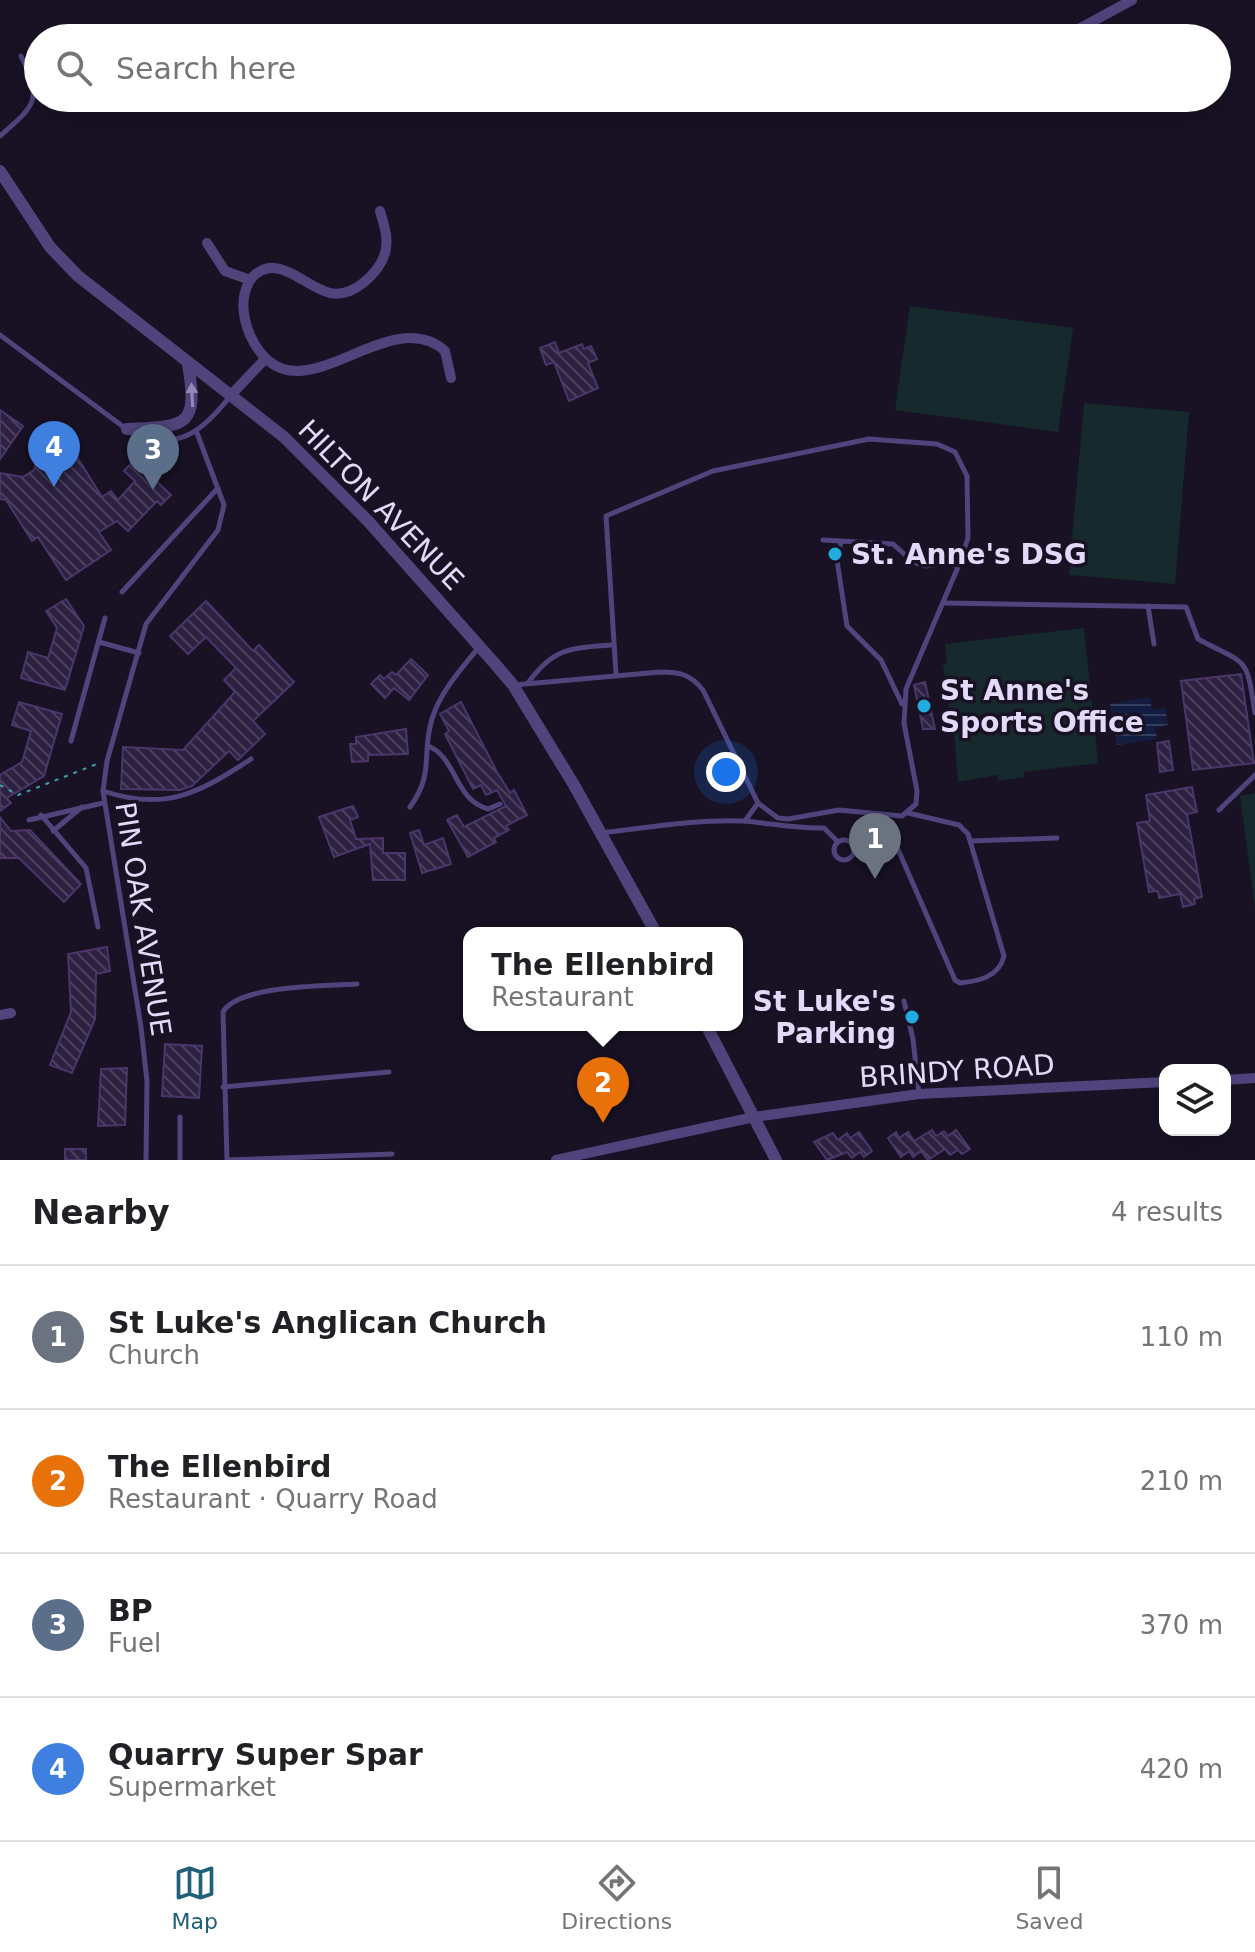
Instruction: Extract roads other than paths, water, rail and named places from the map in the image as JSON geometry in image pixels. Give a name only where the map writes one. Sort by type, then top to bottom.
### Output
[{"type":"street","points":[[1088,24],[1132,0]]},
{"type":"street","name":"HILTON AVENUE","points":[[0,171],[50,247],[117,309],[232,394],[284,437],[337,489],[513,685],[653,927]]},
{"type":"street","points":[[380,211],[386,235],[385,252],[377,270],[352,289],[332,293],[278,268],[266,268],[250,280],[244,295],[246,325],[265,359],[277,367],[308,371],[401,338],[420,339],[431,341],[445,351],[451,378]]},
{"type":"street","points":[[207,243],[225,271],[250,280]]},
{"type":"street","points":[[232,394],[265,359]]},
{"type":"street","points":[[127,429],[174,425],[185,419],[192,411],[194,398],[188,364]]},
{"type":"street","points":[[709,1031],[776,1160]]},
{"type":"street","points":[[1231,1080],[1255,1078]]},
{"type":"street","name":"BRINDY ROAD","points":[[556,1160],[688,1134],[754,1117],[919,1094],[1159,1082]]},
{"type":"lane","points":[[21,56],[24,62]]},
{"type":"lane","points":[[0,136],[27,112]]},
{"type":"lane","points":[[0,335],[127,429],[162,441],[181,441],[197,433],[232,394]]},
{"type":"lane","name":"PIN OAK AVENUE","points":[[146,1160],[147,1081],[141,1027],[103,791],[107,761],[146,624],[154,609],[218,530],[224,517],[218,488],[197,433]]},
{"type":"lane","points":[[616,674],[606,516],[713,471],[869,439],[937,444],[955,452],[967,476],[968,538],[915,663],[903,706]]},
{"type":"lane","points":[[122,592],[218,488]]},
{"type":"lane","points":[[823,540],[893,544],[913,562],[925,566],[948,563],[958,567]]},
{"type":"lane","points":[[841,542],[838,576],[847,626],[881,660],[903,706],[918,798],[908,813]]},
{"type":"lane","points":[[943,603],[1186,607],[1198,639],[1244,663],[1249,674],[1255,713]]},
{"type":"lane","points":[[1148,606],[1154,644]]},
{"type":"lane","points":[[71,741],[105,618]]},
{"type":"lane","points":[[99,642],[139,653]]},
{"type":"lane","points":[[528,683],[540,666],[559,652],[612,645]]},
{"type":"lane","points":[[410,807],[426,784],[428,746],[436,708],[479,646]]},
{"type":"lane","points":[[513,685],[616,674],[680,672],[692,677],[703,690],[758,803],[778,818],[839,810],[883,815],[908,813],[959,825],[971,841],[1004,956],[1002,966],[995,973],[977,981],[960,983],[952,975],[883,815]]},
{"type":"lane","points":[[428,746],[443,755],[471,801],[488,809],[500,804]]},
{"type":"lane","points":[[103,791],[130,800],[180,798],[211,785],[251,759]]},
{"type":"lane","points":[[1219,810],[1255,775]]},
{"type":"lane","points":[[29,820],[103,803]]},
{"type":"lane","points":[[745,821],[758,803]]},
{"type":"lane","points":[[53,831],[83,806]]},
{"type":"lane","points":[[41,815],[86,868],[98,927]]},
{"type":"lane","points":[[599,834],[691,823],[745,821],[779,828],[824,828],[838,842]]},
{"type":"lane","points":[[971,841],[1057,838]]},
{"type":"lane","points":[[357,984],[282,990],[229,1003],[223,1012],[227,1160],[392,1154]]},
{"type":"lane","points":[[904,1001],[913,1039],[919,1094]]},
{"type":"lane","points":[[223,1087],[389,1072]]},
{"type":"lane","points":[[180,1117],[180,1160]]},
{"type":"water","points":[[1150,697],[1152,710],[1165,708],[1168,725],[1155,727],[1157,739],[1117,745],[1110,704]]},
{"type":"place","name":"Quarry Super Spar","points":[[54,487]]},
{"type":"place","name":"BP","points":[[153,490]]},
{"type":"place","name":"St. Anne's DSG","points":[[835,554]]},
{"type":"place","name":"St Anne's Sports Office","points":[[924,706]]},
{"type":"place","name":"St Luke's Anglican Church","points":[[875,879]]},
{"type":"place","name":"St Luke's Parking","points":[[912,1017]]},
{"type":"place","name":"The Ellenbird","points":[[603,1123]]}]
